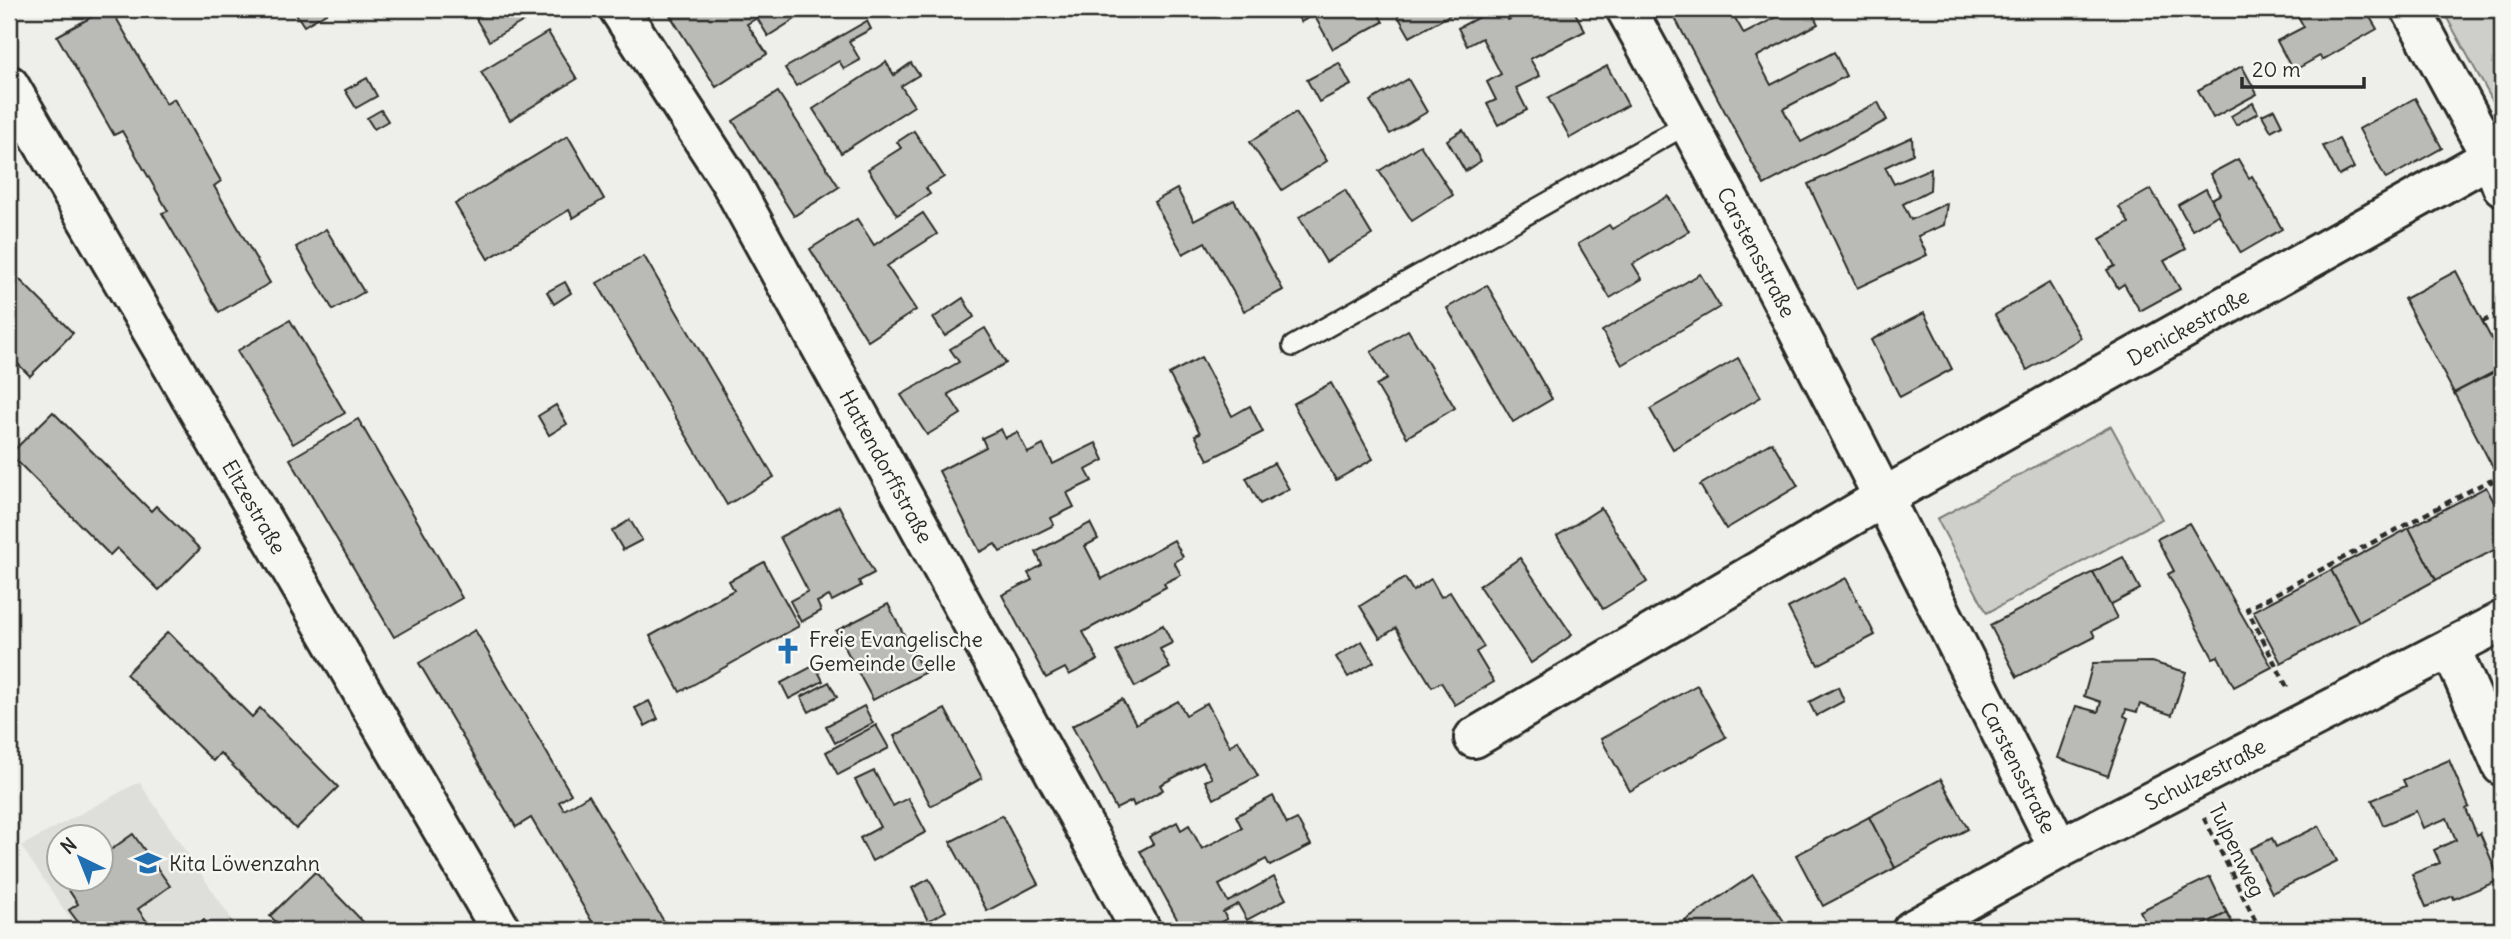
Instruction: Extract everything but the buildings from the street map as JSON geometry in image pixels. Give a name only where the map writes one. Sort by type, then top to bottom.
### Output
[{"type":"street","name":"Hattendorffstraße","points":[[619,9],[730,181],[1141,930]]},
{"type":"street","name":"Carstensstraße","points":[[1626,9],[1689,123],[1884,497],[2059,849]]},
{"type":"street","name":"Denickestraße","points":[[1884,497],[2497,172],[2411,9]]},
{"type":"street","name":"Eltzestraße","points":[[9,85],[501,930]]},
{"type":"street","points":[[1474,738],[1884,497]]},
{"type":"street","name":"Schulzestraße","points":[[1912,930],[2059,849],[2502,621]]},
{"type":"street","points":[[2451,649],[2502,766]]},
{"type":"lane","points":[[1293,346],[1689,123]]},
{"type":"path","points":[[2482,322],[2502,312]]},
{"type":"path","points":[[2306,723],[2247,609],[2490,480],[2500,491],[2502,503]]},
{"type":"path","name":"Tulpenweg","points":[[2187,784],[2260,930]]},
{"type":"shaded area","points":[[2442,9],[2502,9],[2502,118]]},
{"type":"shaded area","points":[[2111,426],[2162,519],[1987,613],[1937,519]]},
{"type":"shaded area","name":"Kita Löwenzahn","points":[[139,782],[239,930],[78,930],[54,894],[116,894],[116,824],[62,824]]},
{"type":"shaded area","name":"Kita Löwenzahn","points":[[46,832],[46,883],[21,846]]},
{"type":"place","name":"Freie Evangelische Gemeinde Celle","points":[[788,651]]},
{"type":"place","name":"Kita Löwenzahn","points":[[148,863]]}]
